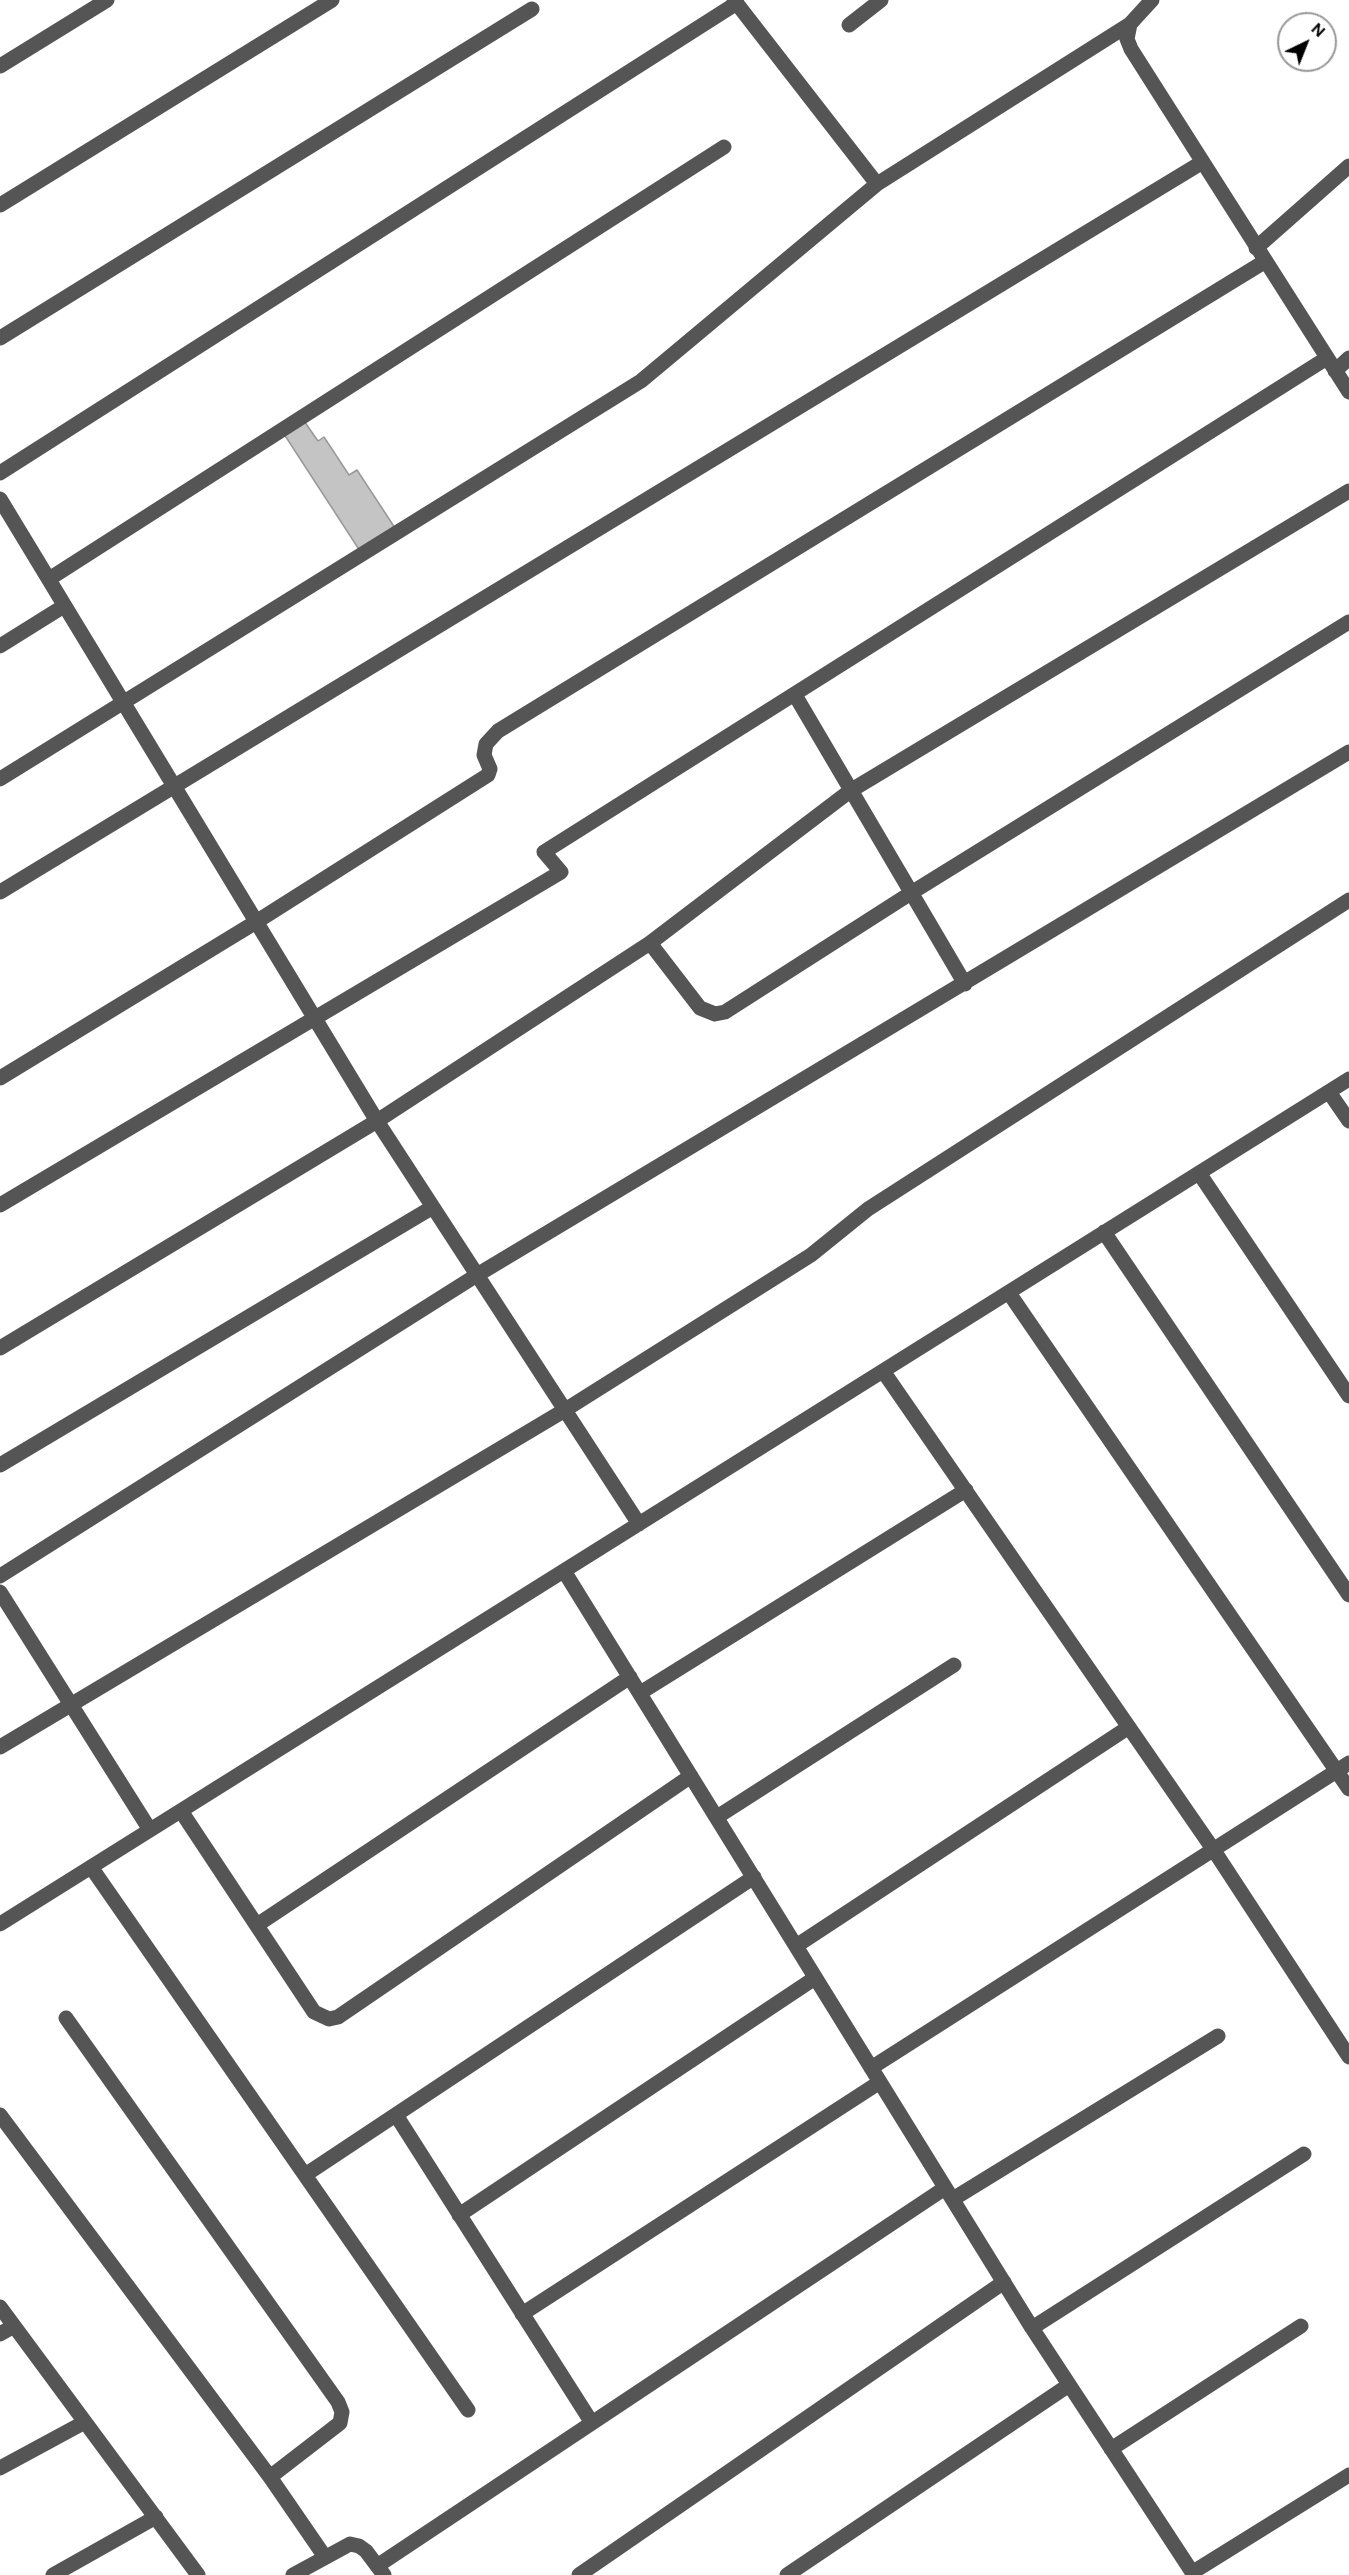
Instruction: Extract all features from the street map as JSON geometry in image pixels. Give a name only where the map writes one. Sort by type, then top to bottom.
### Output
[{"type":"street","points":[[0,66],[107,0]]},
{"type":"street","points":[[0,205],[332,0]]},
{"type":"street","points":[[849,25],[881,0]]},
{"type":"street","points":[[0,779],[641,381],[877,184],[1131,24],[1152,0]]},
{"type":"street","points":[[0,473],[735,2],[877,184]]},
{"type":"street","points":[[0,338],[532,9]]},
{"type":"street","points":[[1131,24],[1127,39],[1131,49],[1201,163],[1349,392]]},
{"type":"street","points":[[49,579],[724,147]]},
{"type":"street","points":[[0,892],[1201,163]]},
{"type":"street","points":[[1256,248],[1349,166]]},
{"type":"street","points":[[0,1078],[256,922],[488,775],[490,769],[484,754],[486,744],[498,731],[1264,262]]},
{"type":"street","points":[[0,1205],[561,872],[544,852],[1331,364],[1349,358]]},
{"type":"street","points":[[0,1348],[376,1121],[650,943],[850,790],[1349,490]]},
{"type":"street","points":[[3,509],[49,579],[376,1121],[639,1524]]},
{"type":"street","points":[[0,646],[64,606]]},
{"type":"street","points":[[650,943],[700,1008],[715,1014],[725,1012],[911,893],[1349,622]]},
{"type":"street","points":[[795,695],[965,984]]},
{"type":"street","points":[[0,1576],[477,1275],[1349,752]]},
{"type":"street","points":[[0,1747],[70,1703],[565,1410],[811,1255],[868,1209],[1349,900]]},
{"type":"street","points":[[0,1924],[1349,1079]]},
{"type":"street","points":[[1329,1092],[1349,1121]]},
{"type":"street","points":[[1199,1173],[1349,1396]]},
{"type":"street","points":[[0,1465],[433,1208]]},
{"type":"street","points":[[1104,1232],[1349,1595]]},
{"type":"street","points":[[1009,1293],[1343,1767],[1349,1789]]},
{"type":"street","points":[[883,1371],[1214,1849],[1349,2057]]},
{"type":"street","points":[[640,1693],[966,1490]]},
{"type":"street","points":[[564,1571],[1032,2328],[1194,2574],[1349,2475]]},
{"type":"street","points":[[0,1592],[150,1830]]},
{"type":"street","points":[[717,1817],[954,1665]]},
{"type":"street","points":[[257,1925],[630,1677]]},
{"type":"street","points":[[796,1946],[1129,1727]]},
{"type":"street","points":[[871,2068],[1343,1767]]},
{"type":"street","points":[[181,1810],[314,2012],[328,2019],[338,2016],[691,1776]]},
{"type":"street","points":[[91,1867],[468,2409]]},
{"type":"street","points":[[305,2175],[753,1877]]},
{"type":"street","points":[[459,2215],[815,1978]]},
{"type":"street","points":[[66,2018],[339,2402],[342,2412],[340,2423],[270,2477]]},
{"type":"street","points":[[293,2575],[350,2544],[366,2551],[380,2571],[592,2423],[949,2193],[1218,2036]]},
{"type":"street","points":[[522,2314],[880,2082]]},
{"type":"street","points":[[0,2115],[270,2477],[325,2557]]},
{"type":"street","points":[[396,2115],[592,2423]]},
{"type":"street","points":[[1032,2328],[1304,2154]]},
{"type":"street","points":[[579,2575],[1004,2282]]},
{"type":"street","points":[[0,2307],[198,2575]]},
{"type":"street","points":[[0,2334],[14,2326]]},
{"type":"street","points":[[1111,2449],[1301,2326]]},
{"type":"street","points":[[787,2575],[1069,2385]]},
{"type":"street","points":[[0,2468],[85,2422]]},
{"type":"street","points":[[53,2575],[156,2517]]},
{"type":"building","points":[[302,418],[318,441],[324,437],[349,475],[357,470],[395,528],[360,551],[282,431]]}]
